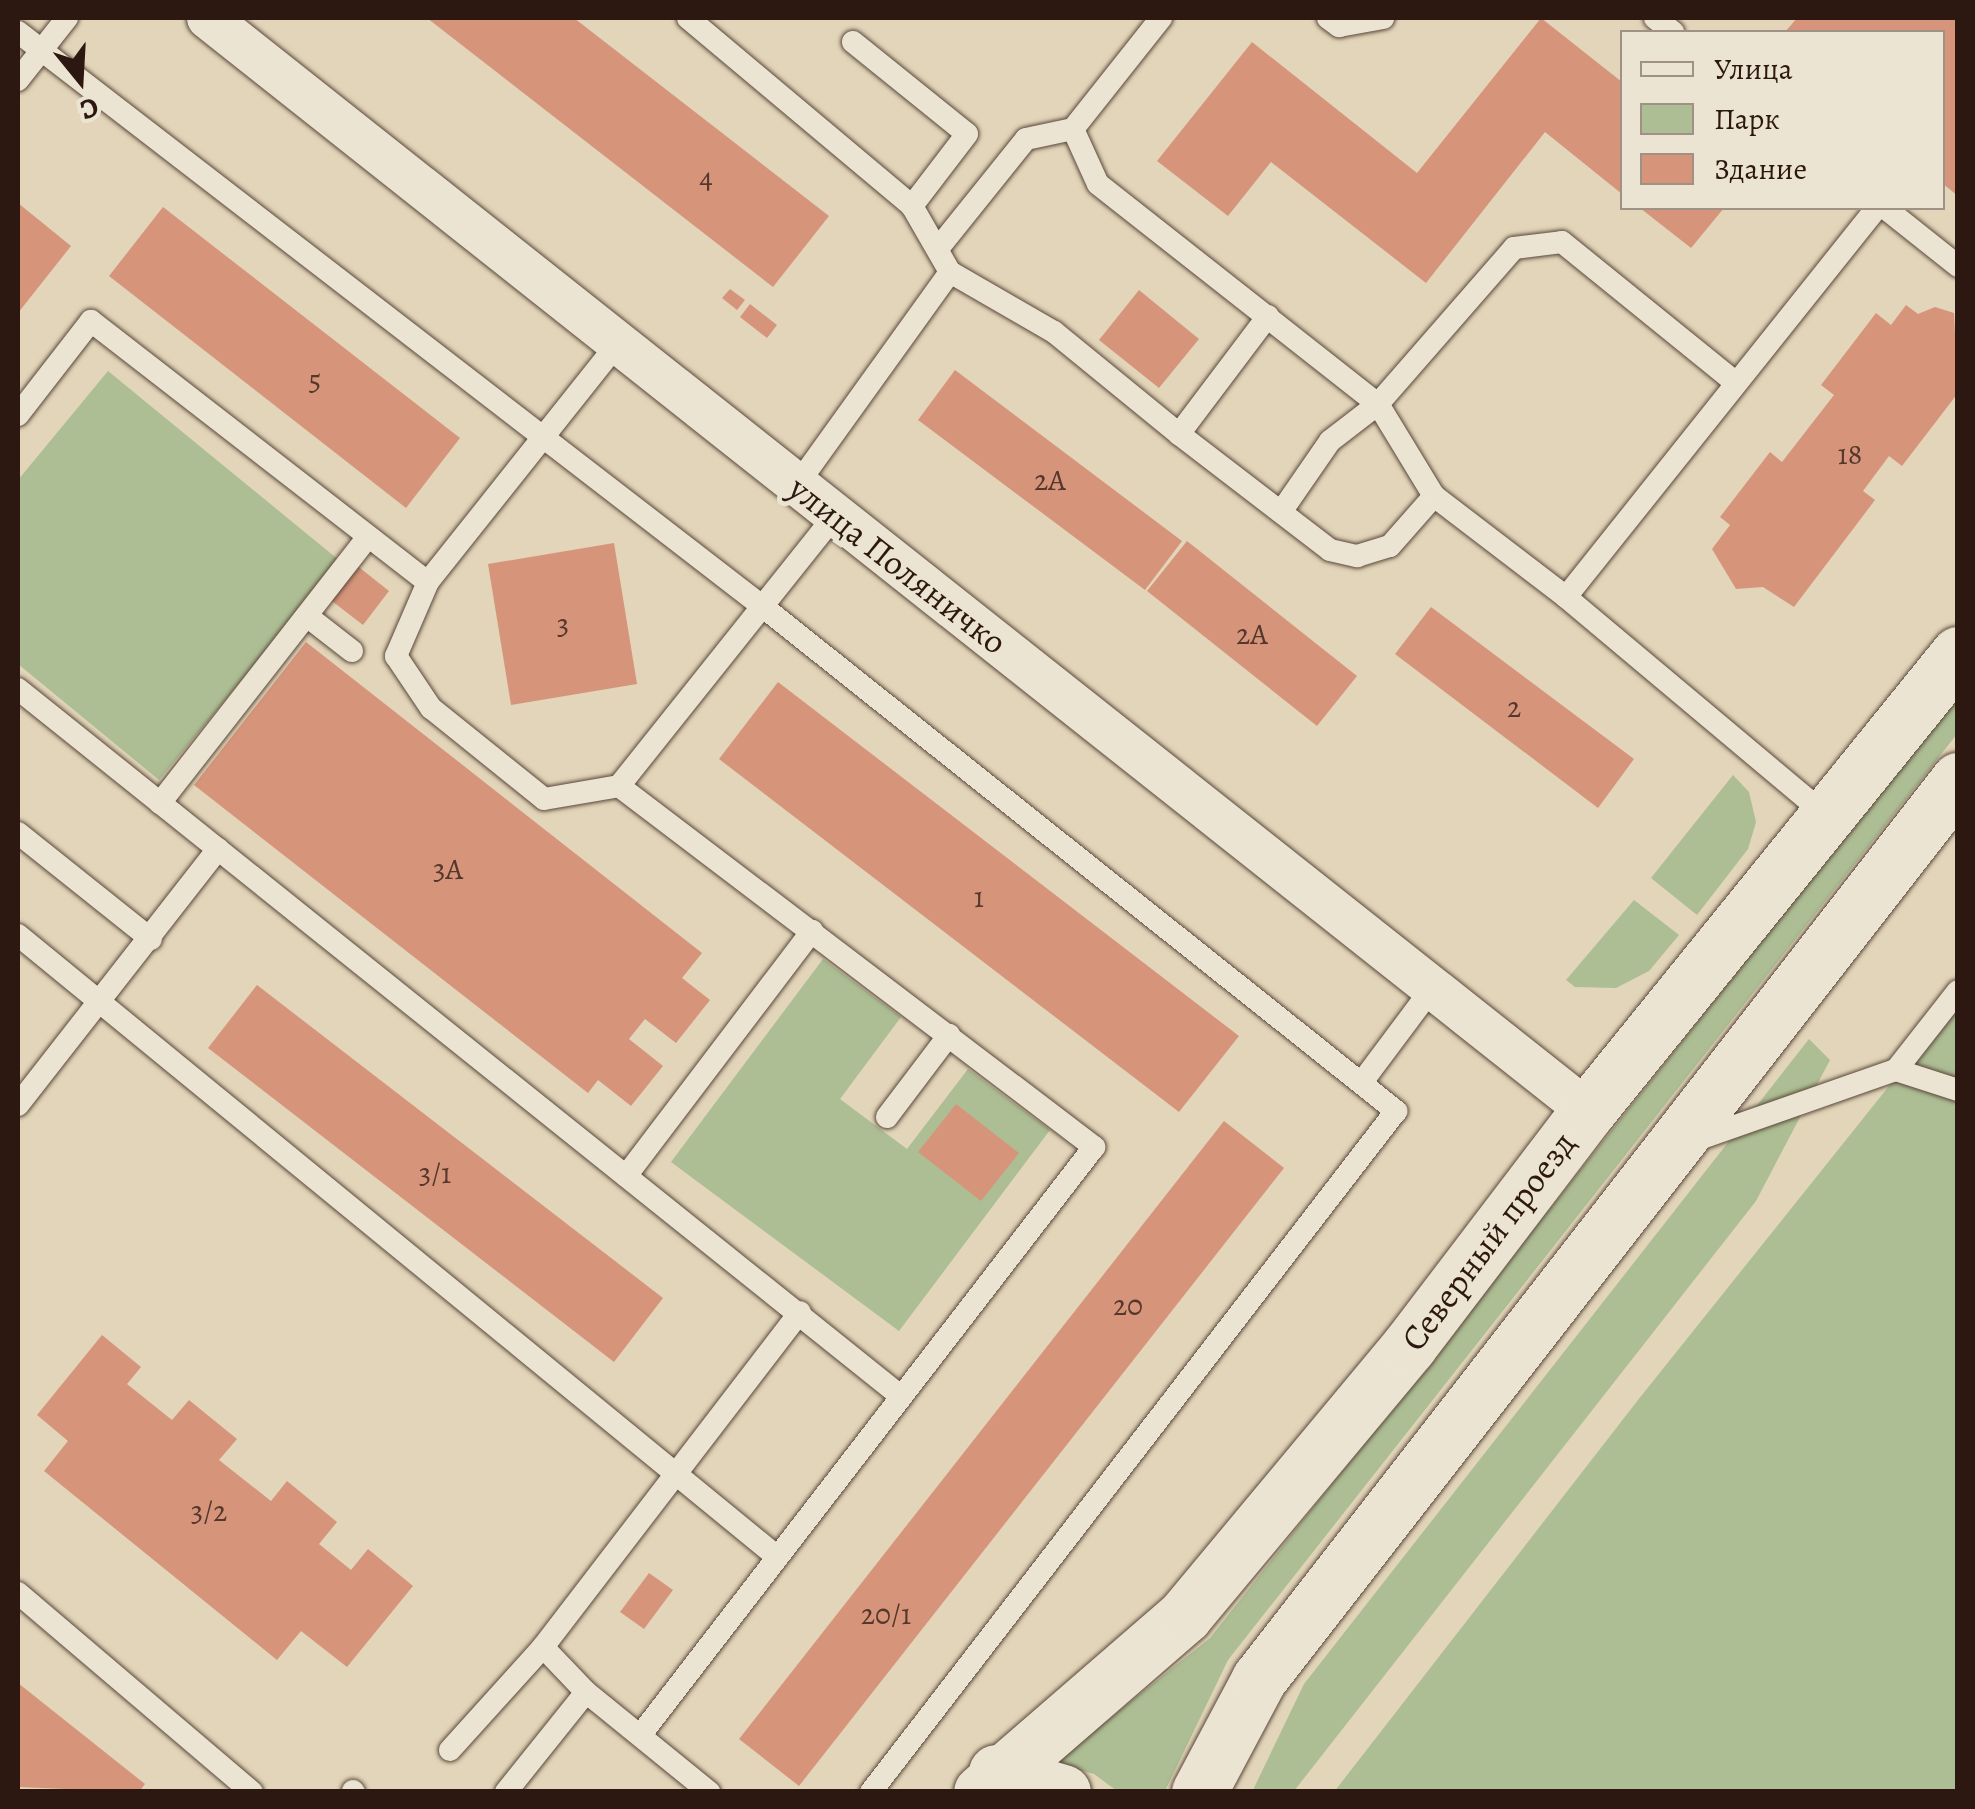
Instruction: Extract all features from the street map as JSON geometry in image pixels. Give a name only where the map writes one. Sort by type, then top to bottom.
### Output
[{"type":"main road","name":"Северный проезд","points":[[988,1782],[1185,1615],[1409,1346],[1588,1110],[1958,654]]},
{"type":"main road","points":[[1199,1792],[1259,1679],[1958,780]]},
{"type":"main road","points":[[988,1782],[1062,1792]]},
{"type":"street","name":"улица Поляничко","points":[[208,18],[1588,1110]]},
{"type":"lane","points":[[18,80],[67,18]]},
{"type":"lane","points":[[688,18],[912,206],[940,246],[950,272],[1054,332],[1330,550],[1357,556],[1390,546],[1434,496]]},
{"type":"lane","points":[[940,246],[1026,139],[1074,129],[1161,18]]},
{"type":"lane","points":[[1328,18],[1339,26],[1383,18]]},
{"type":"lane","points":[[18,32],[762,606],[1396,1111],[871,1792]]},
{"type":"lane","points":[[853,42],[966,134],[912,206]]},
{"type":"lane","points":[[1074,129],[1098,184],[1378,404],[1434,496],[1566,597],[1827,816]]},
{"type":"lane","points":[[1566,597],[1875,210]]},
{"type":"lane","points":[[1888,210],[1958,266]]},
{"type":"lane","points":[[1281,512],[1330,441],[1378,404],[1514,248],[1562,242],[1736,382]]},
{"type":"lane","points":[[797,485],[950,272]]},
{"type":"lane","points":[[1179,434],[1268,316]]},
{"type":"lane","points":[[18,415],[91,321],[428,582]]},
{"type":"lane","points":[[618,343],[428,582],[396,656],[430,708],[544,799],[619,786],[835,515]]},
{"type":"lane","points":[[160,803],[368,538]]},
{"type":"lane","points":[[306,616],[352,651]]},
{"type":"lane","points":[[18,689],[898,1394]]},
{"type":"lane","points":[[619,786],[1094,1147],[898,1394],[642,1733]]},
{"type":"lane","points":[[18,833],[150,939]]},
{"type":"lane","points":[[18,1105],[218,850]]},
{"type":"lane","points":[[626,1176],[812,931]]},
{"type":"lane","points":[[18,935],[775,1555]]},
{"type":"lane","points":[[1362,1082],[1433,988]]},
{"type":"lane","points":[[1668,1150],[1896,1070],[1958,991]]},
{"type":"lane","points":[[888,1116],[949,1035]]},
{"type":"lane","points":[[1896,1070],[1958,1090]]},
{"type":"lane","points":[[450,1750],[543,1647],[678,1476],[800,1312]]},
{"type":"lane","points":[[18,1593],[247,1790]]},
{"type":"lane","points":[[543,1647],[586,1692],[642,1733],[709,1792]]},
{"type":"lane","points":[[506,1792],[586,1692]]},
{"type":"green space","points":[[108,371],[340,561],[159,780],[18,664],[18,480]]},
{"type":"green space","points":[[1957,694],[1957,734],[1228,1660],[1165,1791],[1117,1791],[1094,1774],[1054,1763],[1210,1638]]},
{"type":"green space","points":[[1733,775],[1749,792],[1756,822],[1748,849],[1697,915],[1651,878]]},
{"type":"green space","points":[[1634,900],[1679,935],[1649,971],[1616,988],[1575,987],[1566,980]]},
{"type":"green space","points":[[823,959],[901,1017],[840,1099],[907,1149],[968,1069],[1050,1130],[899,1331],[671,1162]]},
{"type":"green space","points":[[1957,1001],[1957,1791],[1334,1792],[1638,1400]]},
{"type":"green space","points":[[1809,1039],[1830,1060],[1756,1201],[1294,1791],[1252,1792],[1304,1684]]},
{"type":"building","points":[[427,18],[574,18],[829,216],[773,287]]},
{"type":"building","points":[[1541,18],[1620,80],[1620,192],[1545,132],[1426,283],[1271,162],[1228,216],[1157,161],[1252,42],[1417,173]]},
{"type":"building","points":[[1797,18],[1958,18],[1958,196],[1945,185],[1945,30],[1787,30]]},
{"type":"building","points":[[18,203],[71,246],[18,313]]},
{"type":"building","points":[[163,207],[460,438],[406,508],[109,276]]},
{"type":"building","points":[[1643,210],[1722,210],[1691,248]]},
{"type":"building","points":[[730,289],[745,300],[737,310],[722,298]]},
{"type":"building","points":[[1139,290],[1199,339],[1159,388],[1099,340]]},
{"type":"building","points":[[750,304],[777,325],[767,338],[740,317]]},
{"type":"building","points":[[1906,305],[1918,314],[1935,307],[1954,313],[1958,393],[1902,466],[1889,456],[1863,491],[1875,500],[1794,607],[1763,587],[1736,589],[1712,549],[1730,525],[1720,517],[1770,452],[1782,462],[1834,395],[1821,385],[1876,313],[1891,325]]},
{"type":"building","points":[[955,370],[1182,541],[1145,590],[918,420]]},
{"type":"building","points":[[1187,541],[1357,676],[1317,726],[1147,591]]},
{"type":"building","points":[[614,543],[637,684],[511,705],[488,564]]},
{"type":"building","points":[[355,564],[389,591],[363,625],[328,598]]},
{"type":"building","points":[[1431,607],[1634,759],[1598,808],[1395,654]]},
{"type":"building","points":[[306,642],[702,953],[682,978],[710,1000],[676,1043],[645,1019],[629,1039],[663,1066],[631,1106],[598,1080],[588,1093],[194,785]]},
{"type":"building","points":[[778,682],[1239,1036],[1179,1112],[719,759]]},
{"type":"building","points":[[257,985],[663,1298],[614,1362],[208,1048]]},
{"type":"building","points":[[956,1104],[1019,1153],[981,1201],[918,1152]]},
{"type":"building","points":[[1224,1121],[1284,1168],[799,1786],[739,1739]]},
{"type":"building","points":[[102,1335],[141,1367],[127,1384],[172,1420],[189,1400],[237,1439],[219,1460],[271,1501],[287,1481],[337,1522],[319,1544],[351,1570],[368,1549],[413,1586],[347,1667],[301,1631],[277,1660],[44,1471],[68,1441],[37,1415]]},
{"type":"building","points":[[649,1573],[673,1590],[644,1629],[620,1612]]},
{"type":"building","points":[[18,1683],[145,1784],[139,1792],[18,1787]]}]
